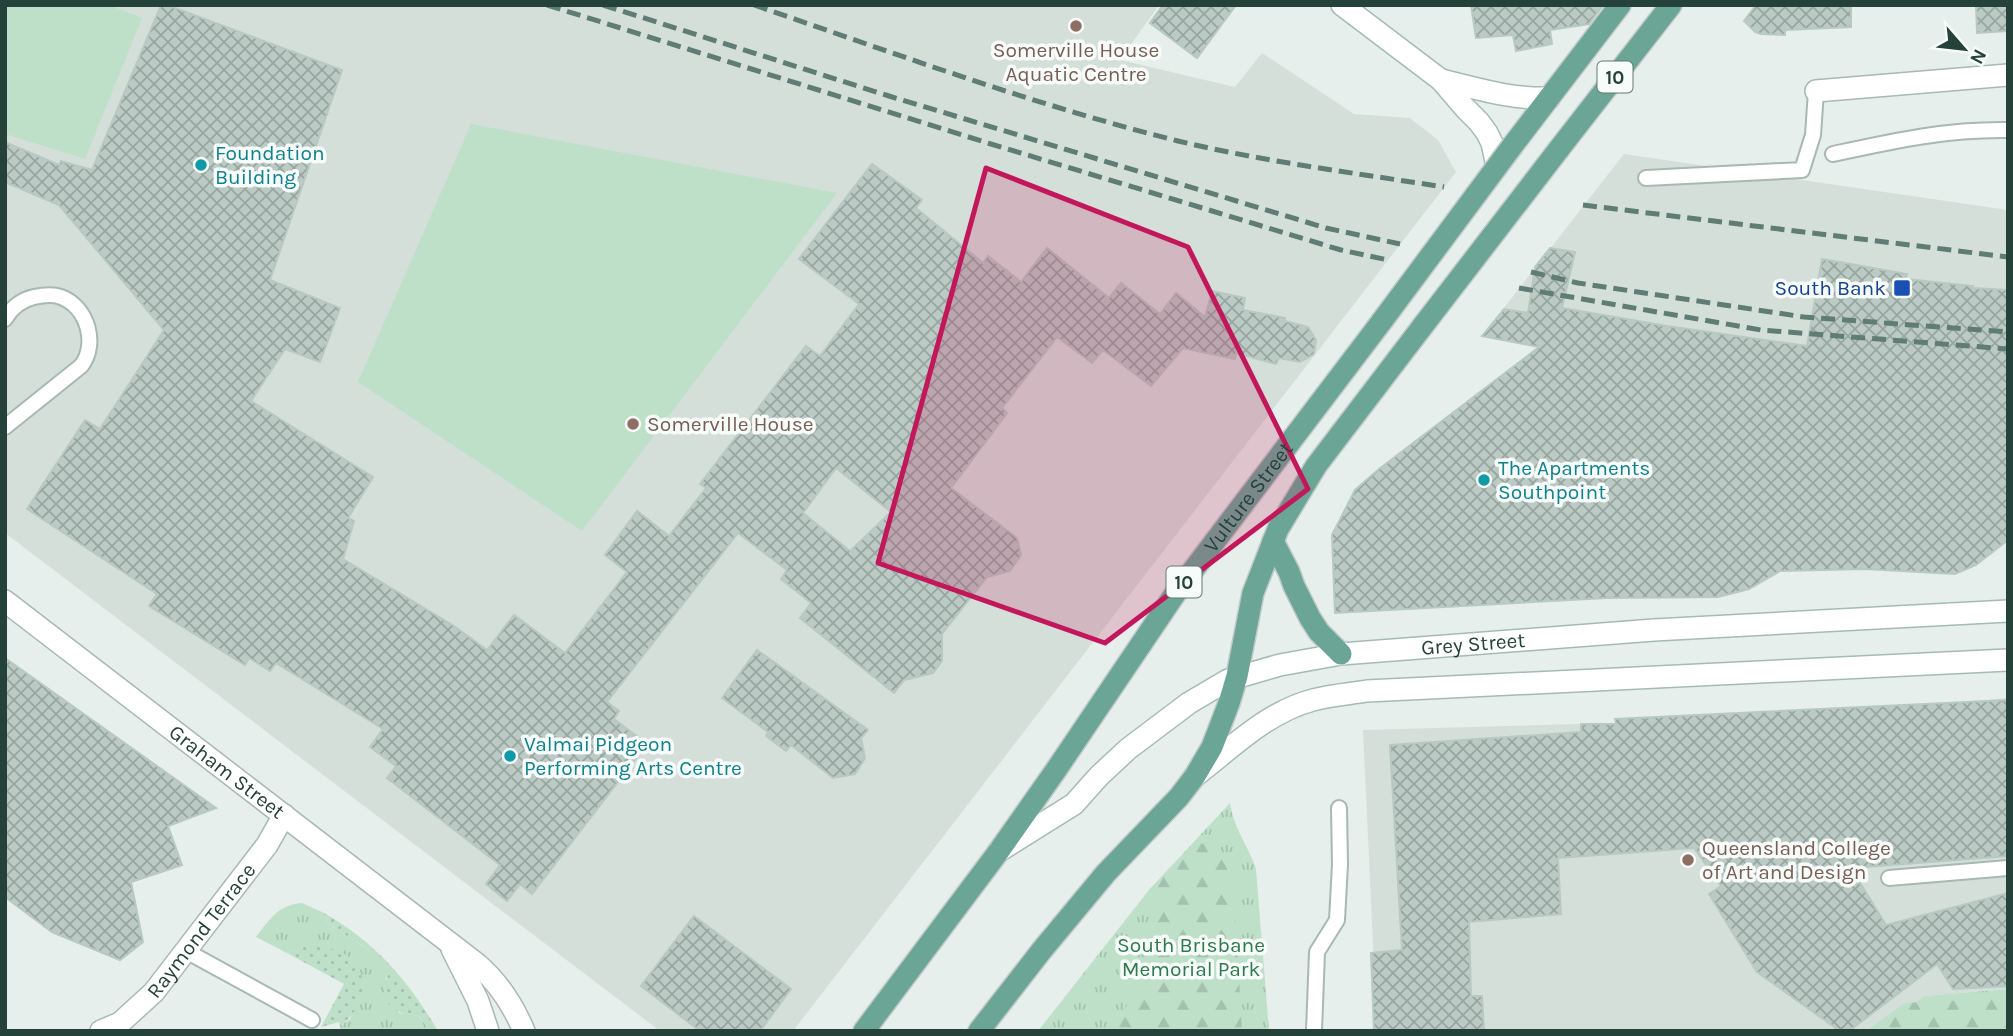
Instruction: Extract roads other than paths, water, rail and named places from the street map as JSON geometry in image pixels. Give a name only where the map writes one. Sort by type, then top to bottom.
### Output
[{"type":"main road","name":"Vulture Street","points":[[864,1031],[1064,760],[1175,594],[1497,166],[1502,144],[1549,98],[1620,5]]},
{"type":"main road","name":"Vulture Street","points":[[979,1031],[1106,873],[1180,797],[1195,775],[1217,737],[1237,677],[1253,593],[1273,541],[1316,466],[1671,5]]},
{"type":"main road","points":[[1273,541],[1310,618],[1319,632],[1341,654]]},
{"type":"street","points":[[1342,5],[1441,80],[1502,144]]},
{"type":"street","points":[[1816,91],[2008,75]]},
{"type":"street","points":[[1441,80],[1503,96],[1549,98]]},
{"type":"street","name":"Graham Street","points":[[5,601],[477,964],[495,982],[524,1031]]},
{"type":"street","name":"Grey Street","points":[[999,851],[1074,804],[1128,749],[1208,691],[1237,677],[1280,664],[1341,654],[1654,630],[2008,611]]},
{"type":"street","name":"Grey Street","points":[[1195,775],[1252,730],[1276,715],[1313,700],[1336,695],[2008,660]]},
{"type":"street","name":"Raymond Terrace","points":[[101,1031],[120,1023],[154,992],[267,845],[284,815]]},
{"type":"street","name":"Graham Street","points":[[447,941],[478,1001],[488,1031]]},
{"type":"lane","points":[[1646,178],[1802,170],[1813,135],[1816,91]]},
{"type":"lane","points":[[1833,154],[1914,137],[1971,130],[2008,130]]},
{"type":"lane","points":[[5,319],[22,301],[41,295],[57,296],[66,299],[76,308],[87,326],[90,341],[89,352],[80,366],[5,427]]},
{"type":"lane","points":[[1314,1031],[1317,952],[1337,920],[1339,808]]},
{"type":"lane","points":[[1889,878],[2008,868]]},
{"type":"lane","points":[[186,951],[312,1020]]},
{"type":"railway","points":[[547,5],[991,144],[1341,250],[1388,260]]},
{"type":"railway","points":[[603,5],[889,96],[1326,228],[1400,244]]},
{"type":"railway","points":[[754,5],[1017,95],[1124,127],[1277,161],[1444,187]]},
{"type":"railway","points":[[1583,205],[2008,257]]},
{"type":"railway","points":[[1531,272],[1578,283],[1804,317],[2008,332]]},
{"type":"railway","points":[[1519,288],[1761,330],[2008,349]]},
{"type":"place","name":"Somerville House Aquatic Centre","points":[[1076,26]]},
{"type":"place","name":"Foundation Building","points":[[201,165]]},
{"type":"place","name":"South Bank","points":[[1902,288]]},
{"type":"place","name":"Somerville House","points":[[633,424]]},
{"type":"place","name":"The Apartments Southpoint","points":[[1484,480]]},
{"type":"place","name":"Valmai Pidgeon Performing Arts Centre","points":[[510,756]]},
{"type":"place","name":"Queensland College of Art and Design","points":[[1688,860]]},
{"type":"park label","name":"South Brisbane Memorial Park","points":[[1191,957]]}]
